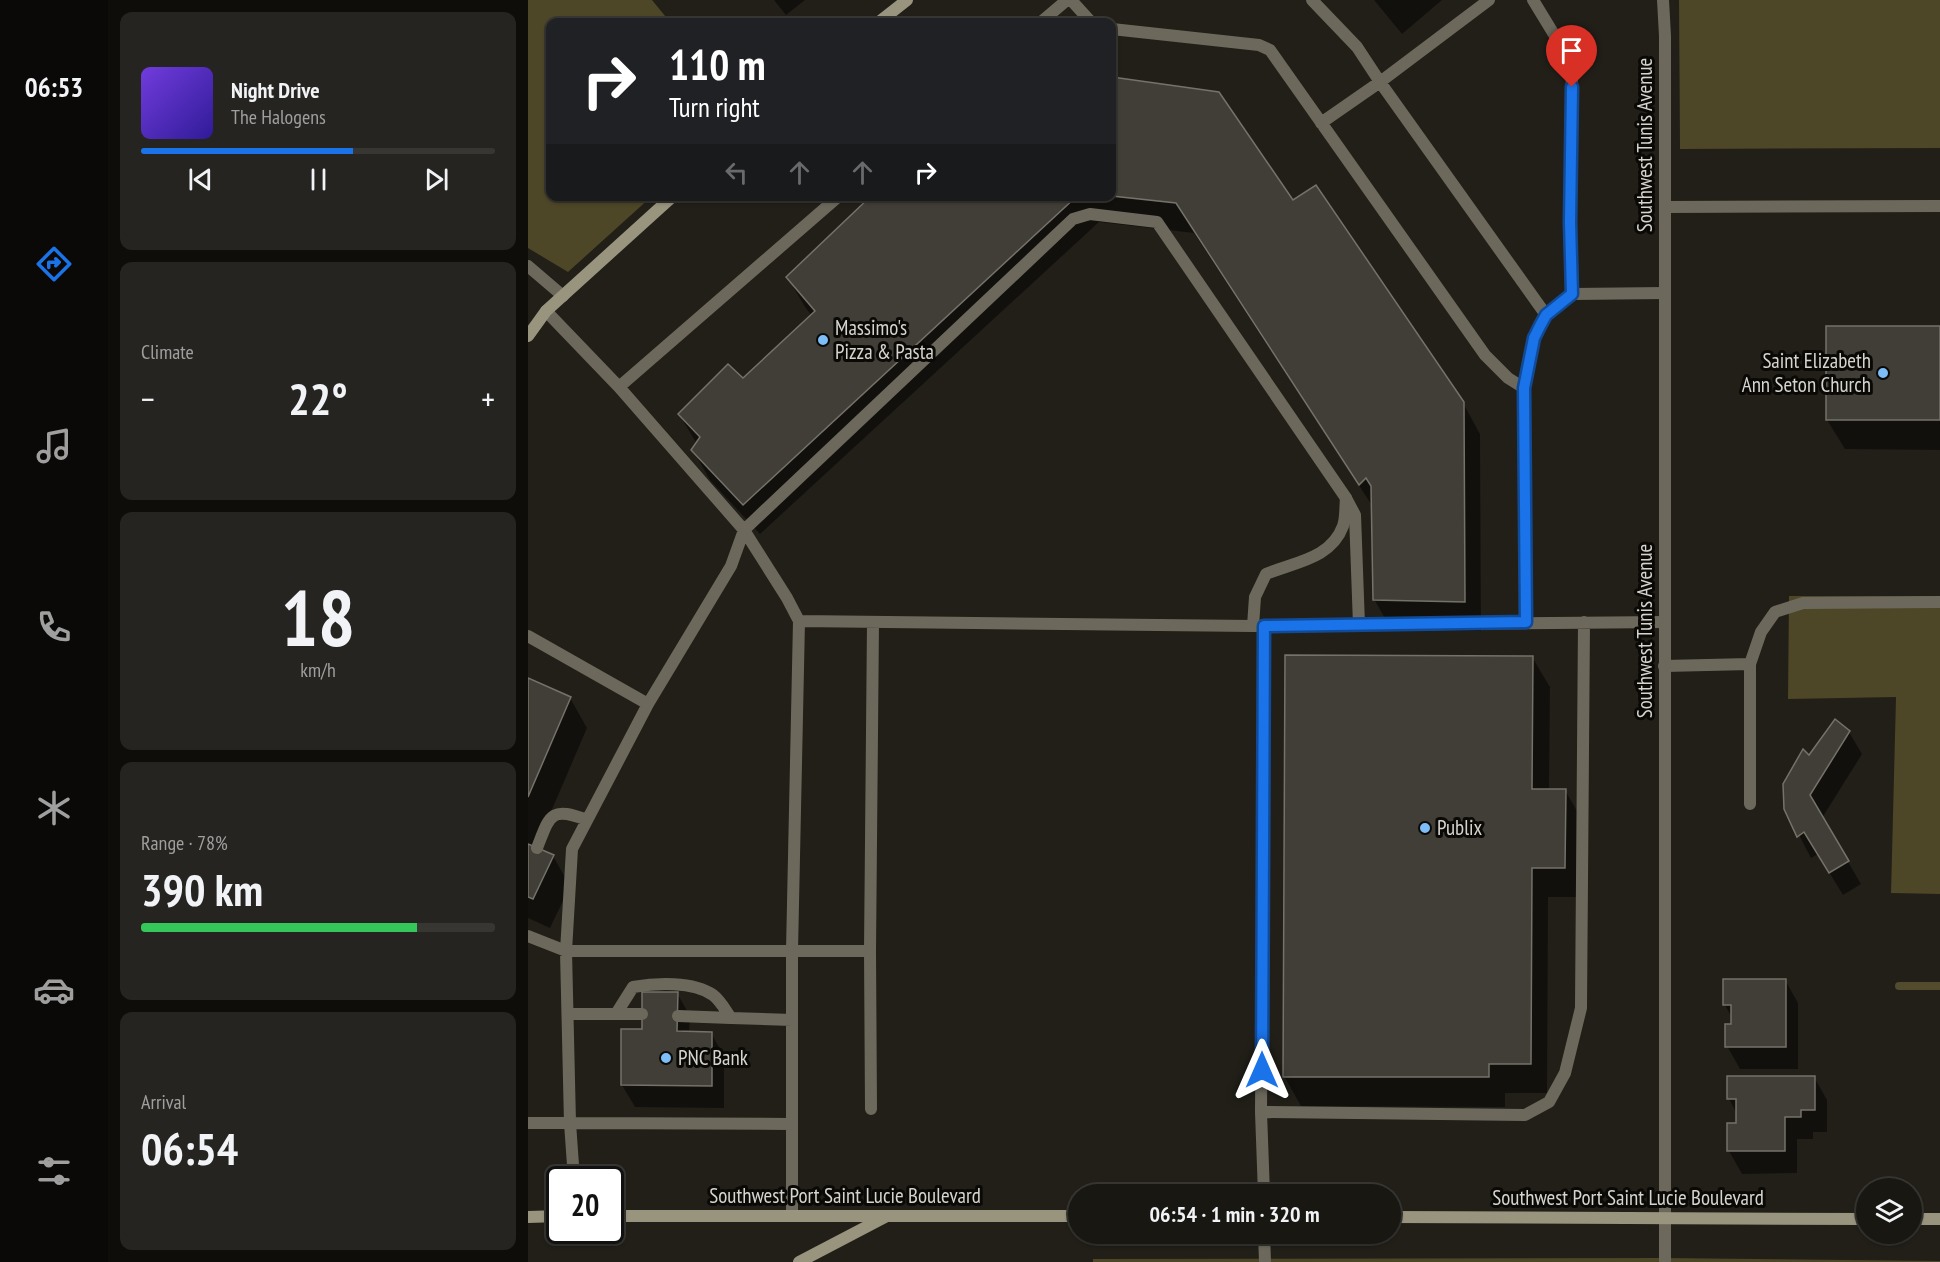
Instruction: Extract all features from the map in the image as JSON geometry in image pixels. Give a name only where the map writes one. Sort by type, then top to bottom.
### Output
[{"type":"main road","points":[[884,18],[907,0]]},
{"type":"main road","points":[[528,336],[546,312],[668,201]]},
{"type":"main road","points":[[799,1262],[888,1215]]},
{"type":"main road","points":[[528,1217],[546,1216]]},
{"type":"main road","name":"Southwest Port Saint Lucie Boulevard","points":[[624,1216],[1068,1216]]},
{"type":"main road","name":"Southwest Port Saint Lucie Boulevard","points":[[1401,1217],[1856,1219]]},
{"type":"main road","points":[[1922,1219],[1940,1219]]},
{"type":"street","points":[[1046,18],[1067,0]]},
{"type":"street","points":[[1071,0],[1087,18]]},
{"type":"street","points":[[1312,0],[1357,47],[1546,315]]},
{"type":"street","points":[[1321,123],[1489,0]]},
{"type":"street","points":[[1533,0],[1572,64],[1570,222],[1572,294]]},
{"type":"street","name":"Southwest Tunis Avenue","points":[[1663,0],[1665,36],[1665,1262]]},
{"type":"street","points":[[1116,29],[1259,45],[1270,50],[1485,355],[1508,378],[1524,388]]},
{"type":"street","points":[[619,387],[833,201]]},
{"type":"street","points":[[1665,207],[1940,206]]},
{"type":"street","points":[[573,1166],[566,951],[572,849],[648,704],[731,566],[744,530],[1073,219],[1090,214],[1157,222],[1346,498],[1355,515],[1359,625]]},
{"type":"street","points":[[528,266],[563,296]]},
{"type":"street","points":[[1526,622],[1524,388],[1534,338],[1546,315],[1572,294],[1665,292]]},
{"type":"street","points":[[546,312],[619,387],[744,530],[799,621],[792,951],[792,1215]]},
{"type":"street","points":[[1263,1184],[1258,626],[1255,597],[1266,574],[1284,566],[1304,562],[1332,545],[1343,525],[1346,498]]},
{"type":"street","points":[[1750,804],[1750,664],[1761,632],[1775,612],[1803,603],[1940,602]]},
{"type":"street","points":[[799,621],[1258,626],[1665,622]]},
{"type":"street","points":[[871,1109],[873,622]]},
{"type":"street","points":[[1262,1112],[1525,1115],[1549,1102],[1565,1073],[1581,1008],[1584,622]]},
{"type":"street","points":[[528,636],[648,704]]},
{"type":"street","points":[[1664,666],[1750,664]]},
{"type":"street","points":[[537,848],[550,819],[556,814],[566,812],[587,820]]},
{"type":"street","points":[[528,936],[566,951],[870,951]]},
{"type":"street","points":[[616,1014],[633,987],[654,983],[697,987],[715,996],[731,1018]]},
{"type":"street","points":[[568,1014],[642,1014]]},
{"type":"street","points":[[678,1016],[792,1020]]},
{"type":"street","points":[[528,1123],[792,1124]]},
{"type":"street","points":[[1264,1244],[1265,1262]]},
{"type":"shaded area","points":[[528,0],[652,0],[667,18],[546,18],[546,201],[647,201],[568,272],[528,248]]},
{"type":"shaded area","points":[[1679,0],[1940,0],[1940,148],[1680,149]]},
{"type":"shaded area","points":[[1789,596],[1940,596],[1940,894],[1891,893],[1896,697],[1788,699]]},
{"type":"shaded area","points":[[1664,1258],[1940,1262],[1093,1262],[1093,1259]]},
{"type":"building","points":[[1116,78],[1219,92],[1293,200],[1316,185],[1464,402],[1465,602],[1373,600],[1371,486],[1366,478],[1359,485],[1176,203],[1116,196]]},
{"type":"building","points":[[866,201],[1072,201],[743,505],[691,450],[700,437],[678,414],[728,364],[743,378],[815,311],[786,277]]},
{"type":"building","name":"Saint Elizabeth Ann Seton Church","points":[[1826,326],[1940,326],[1940,420],[1826,420]]},
{"type":"building","name":"Publix","points":[[1285,655],[1533,656],[1532,789],[1566,789],[1565,868],[1532,868],[1531,1064],[1489,1064],[1489,1077],[1283,1077]]},
{"type":"building","points":[[528,678],[571,697],[528,797]]},
{"type":"building","points":[[1835,719],[1850,731],[1810,795],[1849,861],[1829,873],[1804,832],[1797,837],[1784,809],[1783,784],[1803,749],[1809,755]]},
{"type":"building","points":[[528,844],[554,855],[533,899],[528,897]]},
{"type":"building","points":[[1723,979],[1786,979],[1786,1047],[1725,1047],[1725,1024],[1731,1024],[1731,1005],[1723,1005]]},
{"type":"building","name":"PNC Bank","points":[[642,992],[678,992],[677,1031],[712,1032],[712,1086],[621,1085],[621,1029],[642,1029]]},
{"type":"building","points":[[1727,1076],[1815,1076],[1815,1110],[1801,1110],[1801,1117],[1785,1117],[1785,1151],[1727,1151],[1727,1123],[1736,1123],[1736,1099],[1727,1099]]},
{"type":"waterway","points":[[1899,986],[1940,986]]},
{"type":"place","name":"Massimo's Pizza & Pasta","points":[[823,340]]},
{"type":"place","name":"Saint Elizabeth Ann Seton Church","points":[[1883,373]]},
{"type":"place","name":"Publix","points":[[1425,828]]},
{"type":"place","name":"PNC Bank","points":[[666,1058]]},
{"type":"route","points":[[1262,1070],[1264,626],[1526,622],[1524,388],[1534,338],[1540,326],[1546,315],[1572,294],[1570,222],[1572,87]]}]
